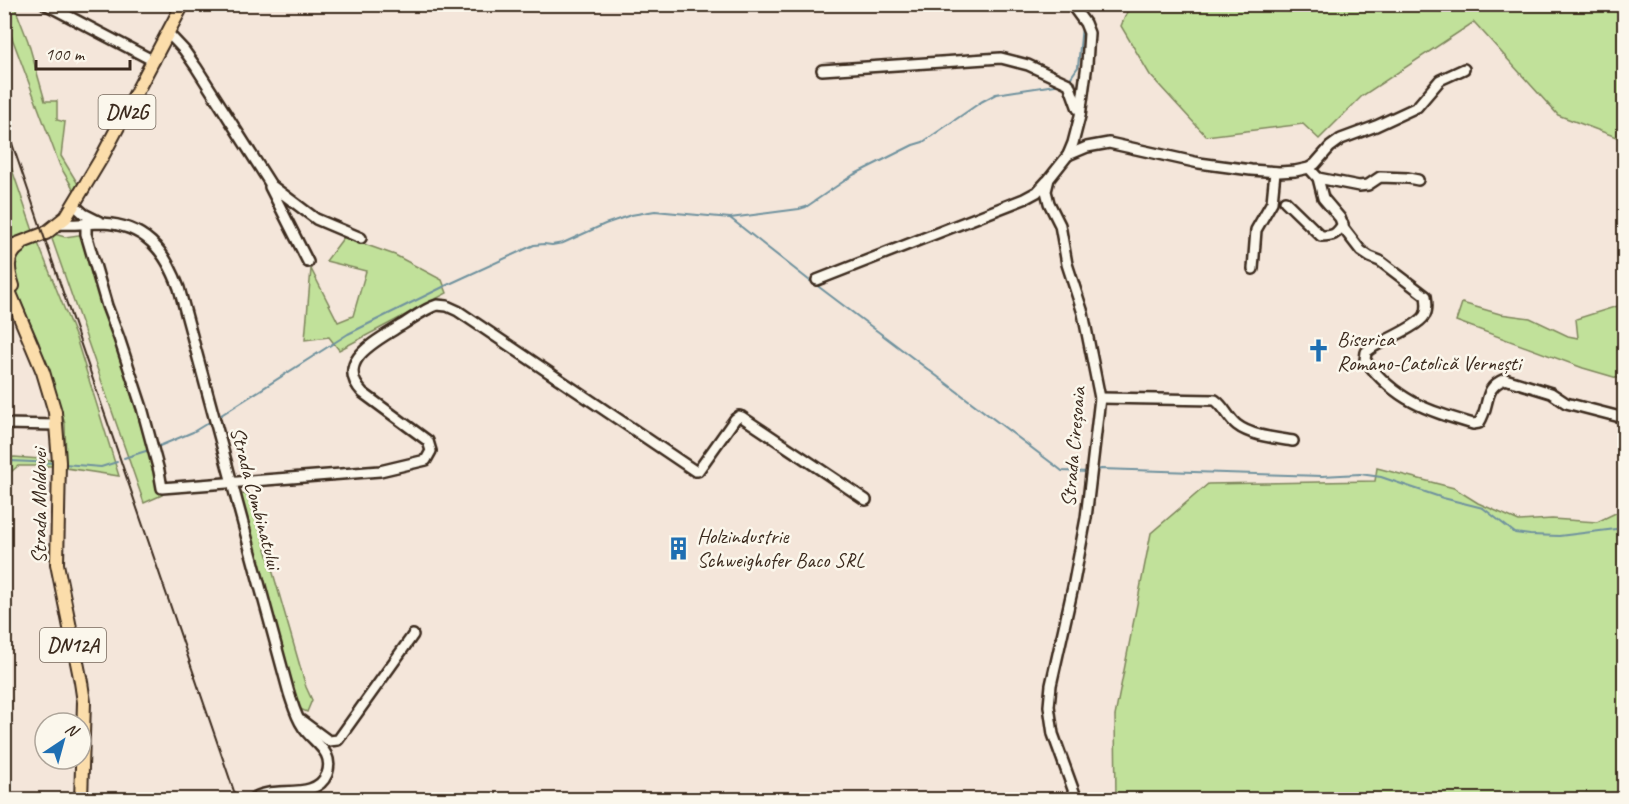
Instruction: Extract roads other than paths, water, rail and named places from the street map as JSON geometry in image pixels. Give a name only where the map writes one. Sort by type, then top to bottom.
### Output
[{"type":"main road","name":"Strada Combinatului","points":[[4,249],[26,242],[59,224],[74,205],[183,4]]},
{"type":"main road","points":[[4,238],[26,242]]},
{"type":"main road","points":[[26,242],[11,254],[9,271],[29,339]]},
{"type":"main road","name":"Strada Moldovei","points":[[4,279],[50,394],[57,425],[59,462],[57,564],[84,702],[81,800]]},
{"type":"street","points":[[45,4],[154,61]]},
{"type":"street","points":[[817,280],[1024,199],[1036,192],[1049,179],[1068,155],[1080,116],[1089,37],[1085,23],[1071,4]]},
{"type":"street","points":[[168,33],[184,50],[211,90],[264,176],[308,262]]},
{"type":"street","points":[[822,70],[1001,58],[1028,65],[1069,84],[1080,116]]},
{"type":"street","points":[[1068,155],[1087,147],[1109,143],[1199,163],[1275,172],[1309,168],[1341,139],[1418,107],[1440,80],[1464,69]]},
{"type":"street","points":[[1309,168],[1318,178],[1323,198],[1340,218],[1361,251],[1380,261],[1426,296],[1428,303],[1426,314],[1419,322],[1366,352],[1365,360],[1400,395],[1419,407],[1473,424],[1479,423],[1483,416],[1490,389],[1494,383],[1505,379],[1551,393],[1566,403],[1624,418]]},
{"type":"street","points":[[1253,269],[1256,230],[1272,202],[1275,172]]},
{"type":"street","points":[[264,176],[279,192],[305,212],[361,238]]},
{"type":"street","points":[[1318,178],[1359,186],[1368,185],[1380,177],[1418,180]]},
{"type":"street","name":"Strada Cireșoaia","points":[[1049,179],[1046,190],[1049,203],[1060,225],[1067,264],[1083,313],[1100,398],[1086,518],[1073,587],[1050,685],[1049,706],[1053,734],[1077,800]]},
{"type":"street","points":[[1284,201],[1321,236],[1332,237],[1342,224]]},
{"type":"street","points":[[74,205],[84,214],[103,224]]},
{"type":"street","points":[[86,223],[86,234],[107,306],[142,408],[162,488],[380,471],[426,460],[431,451],[428,441],[363,393],[357,385],[353,372],[357,358],[368,347],[437,305],[458,311],[695,471],[706,463],[739,416],[866,500]]},
{"type":"street","name":"Strada Combinatului","points":[[59,224],[86,223],[122,226],[144,236],[156,246],[167,262],[185,307],[297,717],[306,732],[326,752],[328,767],[325,777],[318,785],[312,788],[261,794],[251,800]]},
{"type":"street","points":[[1100,398],[1215,400],[1223,406],[1238,426],[1293,441]]},
{"type":"street","name":"Strada Moldovei","points":[[4,424],[57,425]]},
{"type":"street","points":[[297,717],[329,741],[338,740],[413,635]]},
{"type":"waterway","points":[[1083,4],[1083,14]]},
{"type":"waterway","points":[[1069,80],[1078,67],[1082,26]]},
{"type":"waterway","points":[[218,417],[348,334],[534,245],[563,243],[605,224],[631,215],[655,211],[730,218],[806,207],[853,175],[923,142],[996,94],[1062,84]]},
{"type":"waterway","points":[[730,218],[810,281]]},
{"type":"waterway","points":[[815,284],[1062,471],[1089,472]]},
{"type":"waterway","points":[[157,447],[193,432],[211,421]]},
{"type":"waterway","points":[[124,458],[149,450]]},
{"type":"waterway","points":[[4,467],[10,461],[56,463]]},
{"type":"waterway","points":[[64,464],[101,467],[117,462]]},
{"type":"waterway","points":[[1095,471],[1101,469],[1322,476],[1360,474],[1381,477],[1443,498],[1483,508],[1515,533],[1559,536],[1624,528]]},
{"type":"railway","points":[[4,120],[237,800]]},
{"type":"place","name":"Biserica Romano-Catolică Vernești","points":[[1319,351]]},
{"type":"place","name":"Holzindustrie Schweighofer Baco SRL","points":[[679,548]]}]
